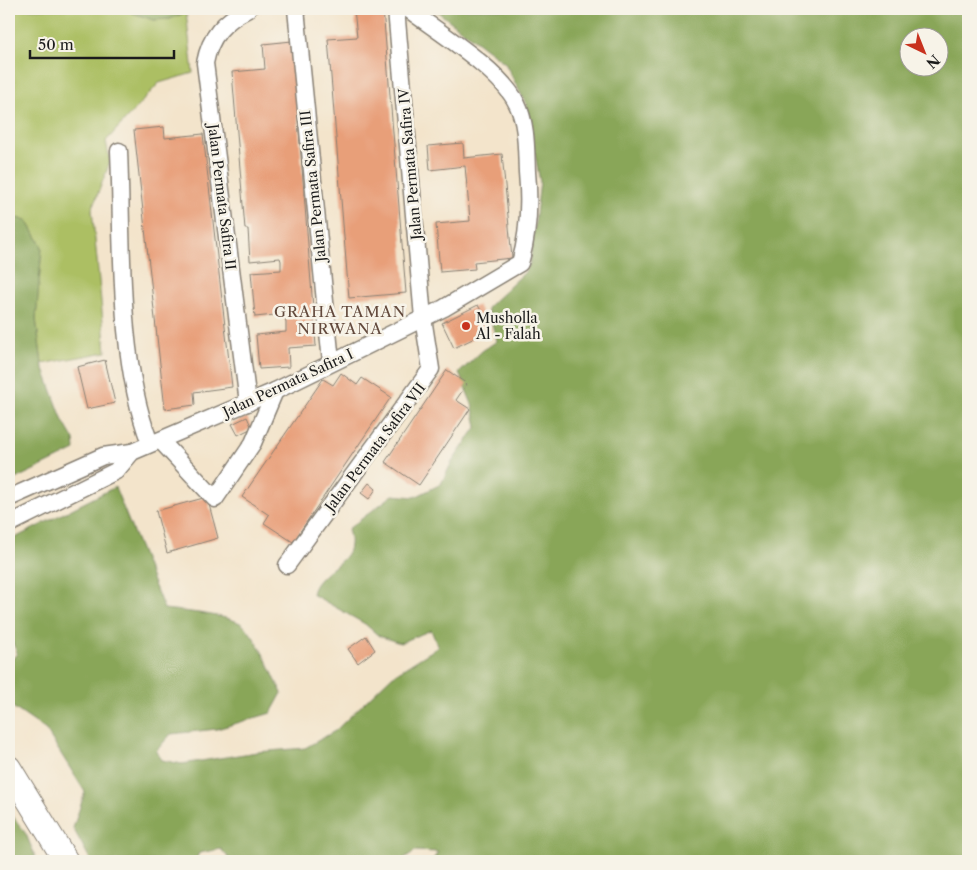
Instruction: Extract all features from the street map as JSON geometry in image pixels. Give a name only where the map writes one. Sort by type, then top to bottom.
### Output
[{"type":"main road","points":[[9,768],[66,861]]},
{"type":"street","name":"Jalan Permata Safira II","points":[[248,9],[232,17],[217,31],[208,46],[205,63],[248,403]]},
{"type":"street","name":"Jalan Permata Safira III","points":[[296,9],[331,362]]},
{"type":"street","name":"Jalan Permata Safira IV","points":[[396,9],[423,318]]},
{"type":"street","name":"Jalan Permata Safira I","points":[[9,498],[103,456],[132,452],[275,391],[423,318],[520,263],[527,238],[529,201],[524,127],[518,104],[503,84],[481,64],[408,9]]},
{"type":"street","points":[[119,151],[126,316],[134,385],[142,422],[155,442],[215,499],[253,443],[275,391]]},
{"type":"street","name":"Jalan Permata Safira VII","points":[[287,565],[429,374],[432,364],[423,318]]},
{"type":"street","name":"Jalan Permata Safira I","points":[[9,524],[116,471],[132,452]]},
{"type":"street","points":[[41,484],[52,504]]},
{"type":"green space","points":[[9,9],[122,9],[153,20],[170,19],[186,11],[193,73],[159,83],[106,141],[110,162],[92,209],[106,352],[42,364],[36,319],[42,247],[27,220],[9,217]]},
{"type":"green space","points":[[122,9],[194,9],[170,19],[153,20]]},
{"type":"green space","points":[[434,9],[968,9],[968,861],[432,861],[438,852],[415,851],[400,861],[231,861],[221,849],[199,853],[195,861],[91,861],[73,828],[85,792],[46,730],[11,706],[9,702],[9,664],[17,653],[9,634],[9,541],[115,487],[164,609],[228,619],[243,625],[249,631],[265,657],[282,693],[271,713],[217,729],[171,734],[156,751],[162,760],[182,764],[257,752],[305,748],[335,731],[392,676],[438,647],[431,630],[400,643],[379,636],[365,624],[312,594],[319,580],[344,558],[348,552],[350,541],[348,529],[393,495],[415,497],[441,484],[452,462],[477,426],[472,404],[459,373],[482,351],[497,341],[487,308],[524,273],[530,263],[540,182],[526,104],[505,63]]},
{"type":"green space","points":[[9,217],[27,220],[42,247],[36,319],[42,364],[63,421],[74,440],[75,450],[9,482]]},
{"type":"green space","points":[[9,811],[26,834],[37,861],[9,861]]},
{"type":"building","points":[[354,9],[383,9],[406,293],[349,298],[328,39],[357,37]]},
{"type":"building","points":[[292,41],[316,346],[288,348],[289,367],[259,369],[256,335],[286,332],[286,323],[285,314],[255,317],[251,272],[281,270],[281,261],[280,258],[250,261],[248,229],[245,229],[232,72],[265,69],[263,44]]},
{"type":"building","points":[[164,127],[165,138],[203,134],[232,387],[194,392],[195,405],[165,409],[134,130]]},
{"type":"building","points":[[463,143],[464,158],[502,154],[512,258],[474,262],[475,269],[440,272],[436,224],[470,221],[465,166],[430,170],[428,146]]},
{"type":"building","name":"Musholla Al - Falah","points":[[478,305],[491,330],[454,348],[442,323]]},
{"type":"building","points":[[105,360],[115,403],[87,409],[77,367]]},
{"type":"building","points":[[447,370],[467,384],[456,400],[470,409],[419,485],[385,462]]},
{"type":"building","points":[[341,373],[357,385],[362,378],[391,397],[293,542],[264,523],[269,515],[242,497],[323,379],[333,385]]},
{"type":"building","points":[[247,417],[252,428],[238,435],[232,424]]},
{"type":"building","points":[[369,483],[376,489],[369,499],[361,493]]},
{"type":"building","points":[[207,497],[218,538],[167,553],[156,511]]},
{"type":"building","points":[[366,636],[375,650],[358,663],[348,649]]},
{"type":"place","name":"Musholla Al - Falah","points":[[466,326]]},
{"type":"district","name":"GRAHA TAMAN NIRWANA","points":[[340,320]]}]
